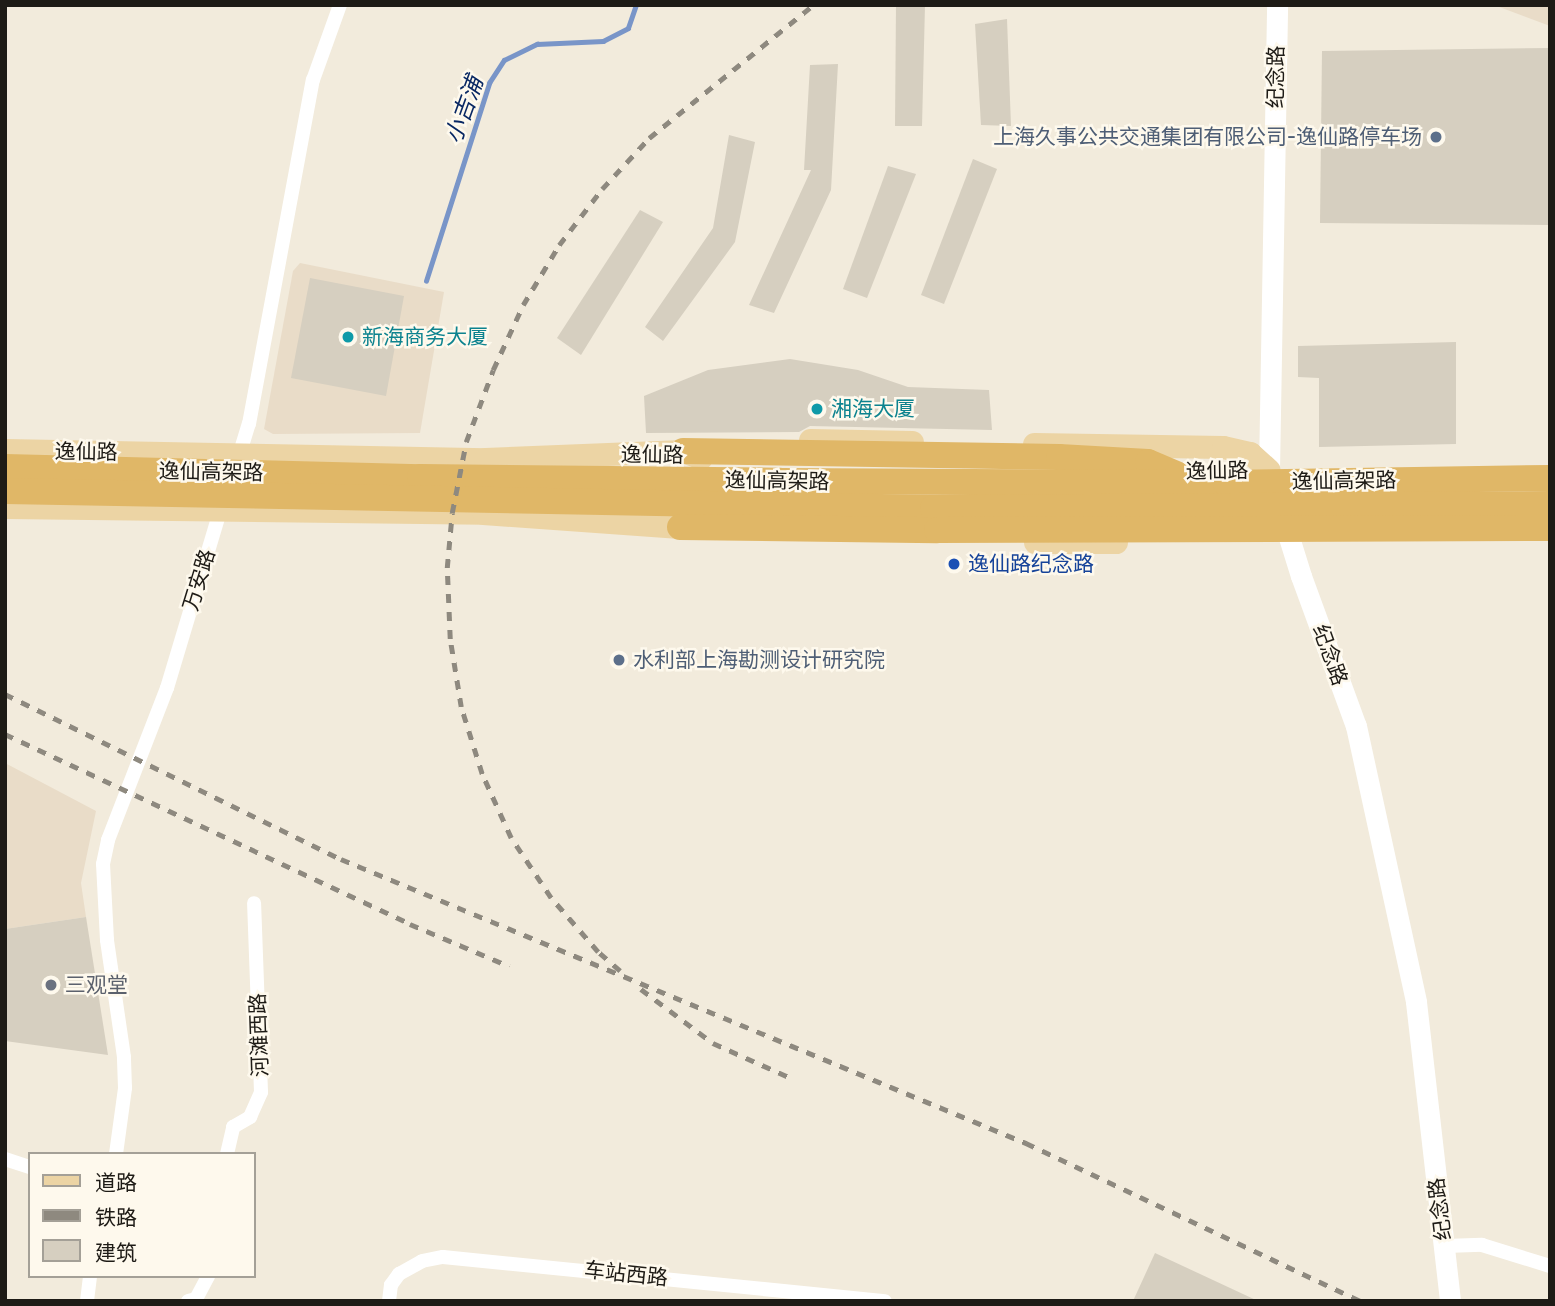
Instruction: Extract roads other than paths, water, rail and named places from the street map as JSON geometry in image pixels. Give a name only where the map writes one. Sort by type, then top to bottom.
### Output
[{"type":"highway","points":[[683,451],[1059,457],[1148,462],[1197,483]]},
{"type":"highway","name":"逸仙高架路","points":[[5,467],[420,477],[1197,483],[1550,476]]},
{"type":"highway","name":"逸仙高架路","points":[[5,491],[933,508],[1260,508],[1550,504]]},
{"type":"highway","points":[[1260,508],[1384,528]]},
{"type":"highway","points":[[1451,529],[1550,521]]},
{"type":"highway","points":[[680,527],[1550,528]]},
{"type":"main road","name":"逸仙路","points":[[5,450],[485,459],[683,451],[722,440],[1223,447],[1250,453],[1269,470],[1550,476]]},
{"type":"main road","points":[[483,513],[471,506],[465,488],[472,467],[485,459]]},
{"type":"main road","points":[[5,507],[483,513],[680,527],[723,538],[1073,543],[1258,542],[1285,524],[1550,521]]},
{"type":"street","name":"万安路","points":[[116,1152],[125,1088],[124,1057],[107,940],[103,864],[108,840],[167,688],[249,424],[313,80],[340,5]]},
{"type":"street","name":"纪念路","points":[[1277,5],[1269,470],[1300,576],[1356,726],[1416,1002],[1450,1301]]},
{"type":"street","name":"河滩西路","points":[[227,1152],[233,1127],[250,1117],[261,1092],[254,903]]},
{"type":"street","points":[[5,1159],[28,1166]]},
{"type":"street","points":[[1445,1246],[1482,1245],[1550,1266]]},
{"type":"street","name":"车站西路","points":[[389,1301],[391,1284],[399,1274],[422,1261],[443,1257],[885,1301]]},
{"type":"street","points":[[87,1301],[90,1278]]},
{"type":"street","points":[[188,1301],[196,1299],[207,1278]]},
{"type":"waterway","name":"小吉浦","points":[[426,281],[489,83],[504,60],[537,44],[603,41],[628,28],[636,5]]},
{"type":"railway","points":[[620,971],[598,952],[551,898],[511,838],[482,774],[461,707],[450,639],[447,568],[452,513],[466,442],[493,370],[523,305],[559,245],[602,189],[649,138],[813,5]]},
{"type":"railway","points":[[5,694],[341,859],[1026,1143],[1361,1301]]},
{"type":"railway","points":[[5,734],[410,924],[509,966]]},
{"type":"railway","points":[[641,989],[713,1043],[793,1079]]},
{"type":"place","name":"上海久事公共交通集团有限公司-逸仙路停车场","points":[[1436,137]]},
{"type":"place","name":"新海商务大厦","points":[[348,337]]},
{"type":"place","name":"湘海大厦","points":[[817,409]]},
{"type":"place","name":"逸仙路纪念路","points":[[954,564]]},
{"type":"place","name":"水利部上海勘测设计研究院","points":[[619,660]]},
{"type":"place","name":"三观堂","points":[[51,985]]}]
